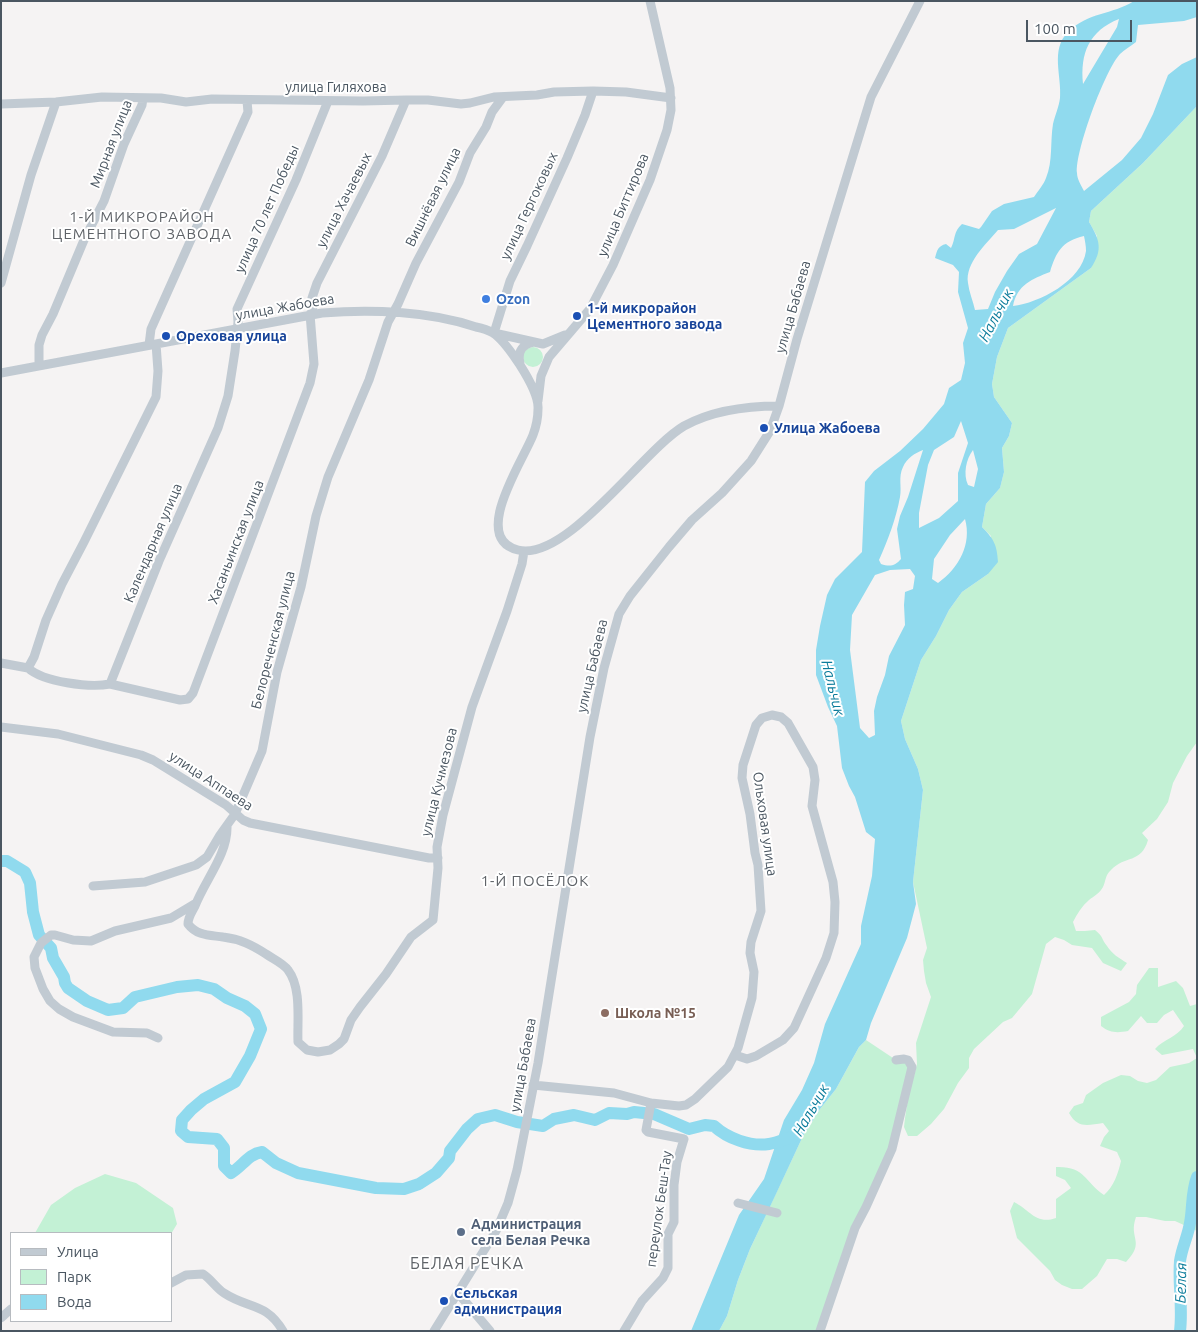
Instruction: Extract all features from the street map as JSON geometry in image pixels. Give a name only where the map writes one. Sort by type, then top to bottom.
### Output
[{"type":"street","name":"улица Биттирова","points":[[538,401],[541,376],[548,361],[590,309],[608,277],[656,165],[666,130],[671,98],[668,77],[650,1]]},
{"type":"street","name":"улица Бабаева","points":[[434,1331],[488,1246],[502,1220],[508,1203],[529,1111],[583,776],[604,668],[619,614],[630,596],[669,546],[751,461],[770,431],[780,406],[797,339],[871,98],[920,1]]},
{"type":"street","name":"улица Гиляхова","points":[[1,104],[56,102],[102,97],[161,98],[186,102],[212,99],[248,101],[428,100],[461,104],[494,96],[502,97],[554,92],[626,92],[671,98]]},
{"type":"street","name":"улица Гергоковых","points":[[494,334],[510,281],[528,246],[567,158],[593,92]]},
{"type":"street","name":"Вишнёвая улица","points":[[394,312],[416,262],[455,190],[470,153],[502,97]]},
{"type":"street","name":"Мирная улица","points":[[39,366],[39,345],[42,335],[53,314],[84,240],[104,202],[124,144],[142,105],[143,98]]},
{"type":"street","name":"улица Хачаевых","points":[[312,314],[312,298],[317,283],[382,156],[406,100]]},
{"type":"street","points":[[28,668],[34,658],[46,620],[62,584],[156,397],[158,371],[151,329],[248,112],[248,101]]},
{"type":"street","name":"улица 70 лет Победы","points":[[237,329],[237,309],[240,300],[296,180],[328,101]]},
{"type":"street","points":[[1,283],[30,175],[56,102]]},
{"type":"street","name":"улица Жабоева","points":[[1,373],[312,314],[353,311],[394,312],[466,323],[494,334],[523,368],[538,401]]},
{"type":"street","name":"Белореченская улица","points":[[93,886],[145,882],[196,865],[207,857],[235,814],[262,751],[277,672],[301,586],[323,491],[379,354],[388,322],[394,312]]},
{"type":"street","name":"Хасаньинская улица","points":[[110,684],[180,700],[188,699],[193,693],[310,383],[314,364],[312,314]]},
{"type":"street","name":"Календарная улица","points":[[110,684],[159,561],[218,428],[228,396],[237,329]]},
{"type":"street","points":[[494,334],[538,343],[548,352],[548,361],[538,372],[523,368],[518,357],[521,349],[527,343],[538,343],[554,341],[571,332]]},
{"type":"street","points":[[538,401],[535,427],[527,448],[512,477],[502,504],[497,528],[503,542],[524,551],[534,550],[552,542],[586,518],[608,499],[655,449],[684,426],[700,419],[743,408],[780,406]]},
{"type":"street","name":"улица Кучмезова","points":[[228,825],[228,833],[218,860],[188,922],[192,929],[204,935],[232,938],[249,944],[288,969],[294,985],[297,1002],[298,1042],[307,1050],[318,1052],[335,1047],[344,1039],[360,1007],[372,993],[407,942],[417,931],[432,920],[438,858],[437,847],[443,815],[472,706],[507,611],[522,564],[524,551]]},
{"type":"street","points":[[1,663],[28,668],[36,675],[81,686],[110,684]]},
{"type":"street","name":"Ольховая улица","points":[[533,1085],[614,1093],[650,1105],[679,1106],[686,1105],[728,1067],[735,1055],[752,998],[754,972],[750,953],[751,942],[762,911],[758,865],[742,773],[756,725],[762,718],[772,715],[781,717],[788,723],[814,767],[815,780],[812,806],[833,882],[835,902],[834,933],[826,958],[794,1028],[779,1043],[748,1060],[735,1055]]},
{"type":"street","name":"улица Аппаева","points":[[1,726],[58,734],[153,760],[198,787],[243,820],[250,823],[429,858],[438,858]]},
{"type":"street","points":[[158,1038],[147,1033],[113,1032],[73,1017],[59,1009],[50,1001],[43,989],[35,968],[34,957],[41,943],[51,935],[55,934],[73,940],[91,940],[114,931],[171,918],[196,903]]},
{"type":"street","points":[[820,1331],[854,1228],[869,1200],[896,1138],[898,1120],[912,1070],[908,1060],[896,1060]]},
{"type":"street","name":"переулок Беш-Тау","points":[[624,1331],[642,1302],[663,1278],[668,1268],[668,1234],[674,1222],[677,1162],[684,1138],[648,1132],[646,1130],[650,1105]]},
{"type":"street","points":[[739,1204],[775,1213]]},
{"type":"street","points":[[172,1282],[186,1275],[203,1274],[224,1293],[268,1311],[276,1319],[283,1331]]},
{"type":"street","points":[[458,1293],[490,1331]]},
{"type":"green space","points":[[1197,106],[1197,742],[1187,756],[1173,783],[1168,802],[1157,819],[1142,833],[1148,840],[1145,848],[1137,856],[1116,865],[1109,872],[1102,889],[1084,905],[1073,922],[1076,931],[1095,930],[1100,934],[1111,951],[1127,963],[1121,971],[1103,963],[1092,948],[1072,945],[1055,937],[1046,944],[1032,994],[1012,1018],[1003,1022],[974,1049],[969,1058],[969,1068],[958,1083],[944,1109],[931,1124],[917,1136],[908,1136],[904,1127],[910,1086],[917,1064],[916,1043],[931,997],[926,983],[923,960],[927,948],[913,882],[923,790],[918,769],[905,739],[901,721],[921,660],[949,610],[962,592],[988,574],[991,536],[982,527],[986,504],[1000,488],[1004,472],[1002,448],[1009,436],[1012,423],[994,397],[992,384],[997,357],[1008,328],[1091,268],[1097,236],[1089,222],[1091,211],[1143,163]]},
{"type":"green space","points":[[533,347],[540,350],[543,357],[540,364],[533,367],[526,364],[523,357],[526,350]]},
{"type":"green space","points":[[1149,968],[1158,968],[1158,987],[1176,981],[1183,988],[1190,1006],[1197,1004],[1197,1058],[1193,1049],[1162,1055],[1155,1049],[1178,1033],[1184,1026],[1173,1010],[1164,1015],[1157,1023],[1147,1023],[1141,1016],[1128,1031],[1114,1032],[1101,1026],[1101,1017],[1129,1002],[1136,994],[1137,985]]},
{"type":"green space","points":[[866,1040],[896,1060],[912,1065],[898,1120],[820,1331],[719,1331],[727,1316],[750,1249],[803,1136],[820,1109],[836,1089],[859,1047]]},
{"type":"green space","points":[[1197,1058],[1197,1231],[1175,1221],[1136,1217],[1134,1224],[1135,1249],[1126,1262],[1117,1259],[1107,1259],[1097,1276],[1082,1289],[1072,1289],[1062,1285],[1055,1280],[1050,1271],[1017,1238],[1010,1211],[1014,1202],[1043,1220],[1056,1218],[1056,1199],[1071,1188],[1065,1180],[1056,1176],[1056,1167],[1066,1167],[1079,1172],[1104,1195],[1115,1180],[1121,1161],[1117,1152],[1100,1146],[1109,1131],[1103,1123],[1080,1124],[1069,1113],[1074,1106],[1083,1103],[1086,1095],[1103,1083],[1121,1075],[1130,1076],[1138,1081],[1147,1083],[1156,1080],[1170,1067],[1189,1063]]},
{"type":"green space","points":[[105,1174],[136,1183],[173,1208],[177,1224],[172,1232],[36,1232],[51,1205],[75,1188]]},
{"type":"water","name":"Нальчик","points":[[1134,1],[1197,1],[1197,17],[1184,21],[1138,25],[1136,42],[1120,54],[1114,63],[1092,111],[1078,162],[1078,180],[1084,191],[1122,160],[1141,138],[1153,114],[1168,75],[1182,64],[1197,57],[1197,106],[1143,163],[1091,211],[1089,222],[1096,234],[1099,250],[1091,268],[1008,328],[997,357],[992,384],[994,397],[1012,423],[1009,436],[1002,448],[1004,472],[1000,488],[986,504],[982,527],[994,543],[998,562],[988,574],[962,592],[949,610],[921,660],[901,721],[905,739],[918,769],[923,790],[913,882],[916,904],[907,938],[871,1023],[866,1040],[859,1047],[836,1089],[820,1109],[803,1136],[750,1249],[727,1316],[719,1331],[691,1331],[739,1215],[764,1179],[784,1120],[802,1090],[814,1063],[825,1024],[861,944],[861,926],[872,876],[875,839],[866,832],[855,797],[842,768],[837,726],[816,675],[816,650],[827,595],[835,579],[862,552],[865,482],[874,471],[900,451],[923,429],[944,404],[949,388],[961,380],[965,363],[963,343],[968,328],[958,292],[959,272],[953,265],[935,258],[936,253],[940,247],[946,244],[951,248],[956,232],[962,224],[979,229],[992,211],[1004,204],[1034,197],[1045,180],[1050,165],[1053,124],[1060,98],[1059,47],[1068,32],[1084,21],[1126,6]],"holes":[[[1119,19],[1117,27],[1083,84],[1082,73],[1085,53],[1089,44],[1100,30]],[[1056,208],[1037,244],[1019,254],[1007,271],[988,309],[975,310],[968,283],[970,268],[977,254],[998,230],[1014,229]],[[1084,236],[1086,251],[1083,262],[1077,272],[1058,289],[1035,300],[1013,306],[1018,293],[1026,284],[1050,272],[1061,248],[1070,241]],[[961,421],[968,443],[958,473],[958,501],[939,518],[919,528],[919,513],[928,465],[934,450],[954,437]],[[923,450],[897,529],[901,559],[892,565],[881,564],[879,560],[898,505],[902,471],[907,461]],[[973,450],[978,469],[974,487],[968,485],[966,481],[966,467]],[[965,519],[967,537],[962,555],[958,563],[938,583],[932,579],[934,559],[950,535]],[[910,569],[915,576],[913,589],[905,592],[905,625],[889,656],[874,711],[875,735],[869,738],[860,728],[850,650],[852,615],[875,575],[890,570]]]},
{"type":"waterway","name":"Нальчик","points":[[1,861],[7,861],[25,872],[30,883],[33,912],[39,935],[51,948],[53,958],[68,988],[87,1001],[108,1010],[123,1008],[135,997],[177,987],[198,985],[214,989],[227,998],[245,1006],[255,1014],[261,1029],[250,1056],[235,1082],[204,1099],[182,1120],[181,1131],[188,1137],[217,1139],[224,1148],[224,1166],[231,1173],[253,1155],[262,1152],[276,1163],[298,1173],[376,1188],[404,1189],[419,1184],[436,1173],[449,1158],[450,1151],[467,1129],[478,1119],[495,1115],[517,1122],[543,1126],[554,1119],[574,1115],[595,1120],[609,1113],[627,1114],[634,1112],[654,1114],[689,1129],[705,1125],[714,1126],[732,1138],[747,1143],[762,1145],[792,1137]]},
{"type":"waterway","name":"Белая","points":[[1180,1331],[1180,1261],[1189,1228],[1197,1177]]},
{"type":"place","name":"Ozon","points":[[486,299]]},
{"type":"place","name":"1-й микрорайон Цементного завода","points":[[577,316]]},
{"type":"place","name":"Ореховая улица","points":[[166,336]]},
{"type":"place","name":"Улица Жабоева","points":[[764,428]]},
{"type":"place","name":"Школа №15","points":[[605,1013]]},
{"type":"place","name":"Администрация села Белая Речка","points":[[461,1232]]},
{"type":"place","name":"Сельская администрация","points":[[444,1301]]},
{"type":"district","name":"1-Й МИКРОРАЙОН ЦЕМЕНТНОГО ЗАВОДА","points":[[142,226]]},
{"type":"district","name":"1-Й ПОСЁЛОК","points":[[535,881]]},
{"type":"district","name":"БЕЛАЯ РЕЧКА","points":[[467,1264]]}]
